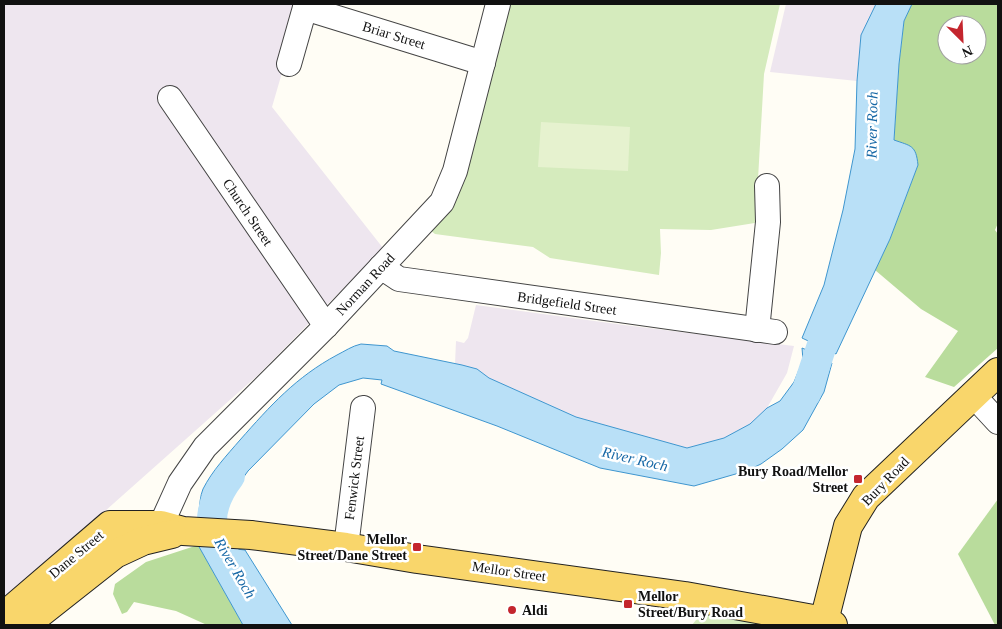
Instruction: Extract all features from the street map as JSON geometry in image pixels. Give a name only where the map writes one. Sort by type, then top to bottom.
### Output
[{"type":"main road","name":"Bury Road","points":[[827,624],[848,526],[866,497],[998,372]]},
{"type":"main road","name":"Dane Street","points":[[4,616],[110,526],[172,528]]},
{"type":"main road","name":"Mellor Street","points":[[172,528],[346,547],[685,596],[827,624]]},
{"type":"main road","name":"Dane Street","points":[[25,625],[115,554],[172,528]]},
{"type":"street","name":"Norman Road","points":[[172,528],[180,483],[205,447],[326,326],[442,202],[455,171],[498,4]]},
{"type":"street","name":"Briar Street","points":[[306,6],[482,62]]},
{"type":"street","points":[[289,64],[306,6]]},
{"type":"street","name":"Church Street","points":[[170,98],[326,326]]},
{"type":"street","name":"Bridgefield Street","points":[[381,267],[399,279],[766,331],[767,186]]},
{"type":"street","points":[[973,395],[998,422]]},
{"type":"street","name":"Fenwick Street","points":[[346,547],[363,408]]},
{"type":"shaded area","points":[[4,4],[302,4],[272,107],[383,248],[258,375],[5,600]]},
{"type":"shaded area","points":[[786,4],[876,4],[861,35],[857,81],[770,72]]},
{"type":"shaded area","points":[[476,305],[794,346],[787,373],[767,408],[750,424],[724,438],[687,448],[576,417],[489,378],[477,369],[455,364],[456,341],[464,343],[468,338]]},
{"type":"green space","points":[[505,4],[780,4],[764,74],[758,179],[761,222],[711,230],[660,229],[661,253],[659,275],[550,258],[533,247],[435,234],[424,225]]},
{"type":"green space","points":[[912,4],[998,4],[998,223],[995,230],[998,234],[998,348],[954,387],[925,377],[958,331],[921,309],[875,270],[890,239],[918,165],[894,140],[904,21]]},
{"type":"green space","points":[[541,122],[630,127],[628,171],[538,167]]},
{"type":"green space","points":[[998,499],[998,625],[995,625],[958,554]]},
{"type":"green space","points":[[198,545],[243,625],[207,625],[176,611],[134,602],[127,612],[122,614],[113,594],[115,584],[146,562]]},
{"type":"green space","points":[[701,614],[743,620],[760,625],[692,625]]},
{"type":"water","points":[[876,4],[912,4],[904,21],[894,140],[912,147],[916,154],[918,165],[890,239],[836,354],[802,338],[824,285],[843,210],[855,149],[857,81],[861,35]]},
{"type":"water","points":[[361,344],[387,346],[394,351],[477,369],[489,378],[576,417],[687,448],[724,438],[750,424],[767,408],[780,401],[794,382],[803,360],[802,348],[826,358],[832,363],[824,392],[803,430],[782,449],[761,464],[746,471],[694,486],[600,468],[497,426],[381,384],[382,380],[363,378],[339,385],[314,404],[248,471],[231,495],[223,513],[199,511],[202,492],[211,476],[230,451],[273,404],[296,383],[322,364]]},
{"type":"water","points":[[198,545],[245,550],[292,625],[243,625]]},
{"type":"waterway","name":"River Roch","points":[[806,393],[834,309]]},
{"type":"waterway","name":"River Roch","points":[[230,476],[215,503],[212,515],[214,531],[235,574],[269,625]]},
{"type":"place","name":"Bury Road/Mellor Street","points":[[858,479]]},
{"type":"place","name":"Mellor Street/Dane Street","points":[[417,547]]},
{"type":"place","name":"Mellor Street/Bury Road","points":[[628,604]]},
{"type":"place","name":"Aldi","points":[[512,610]]}]
